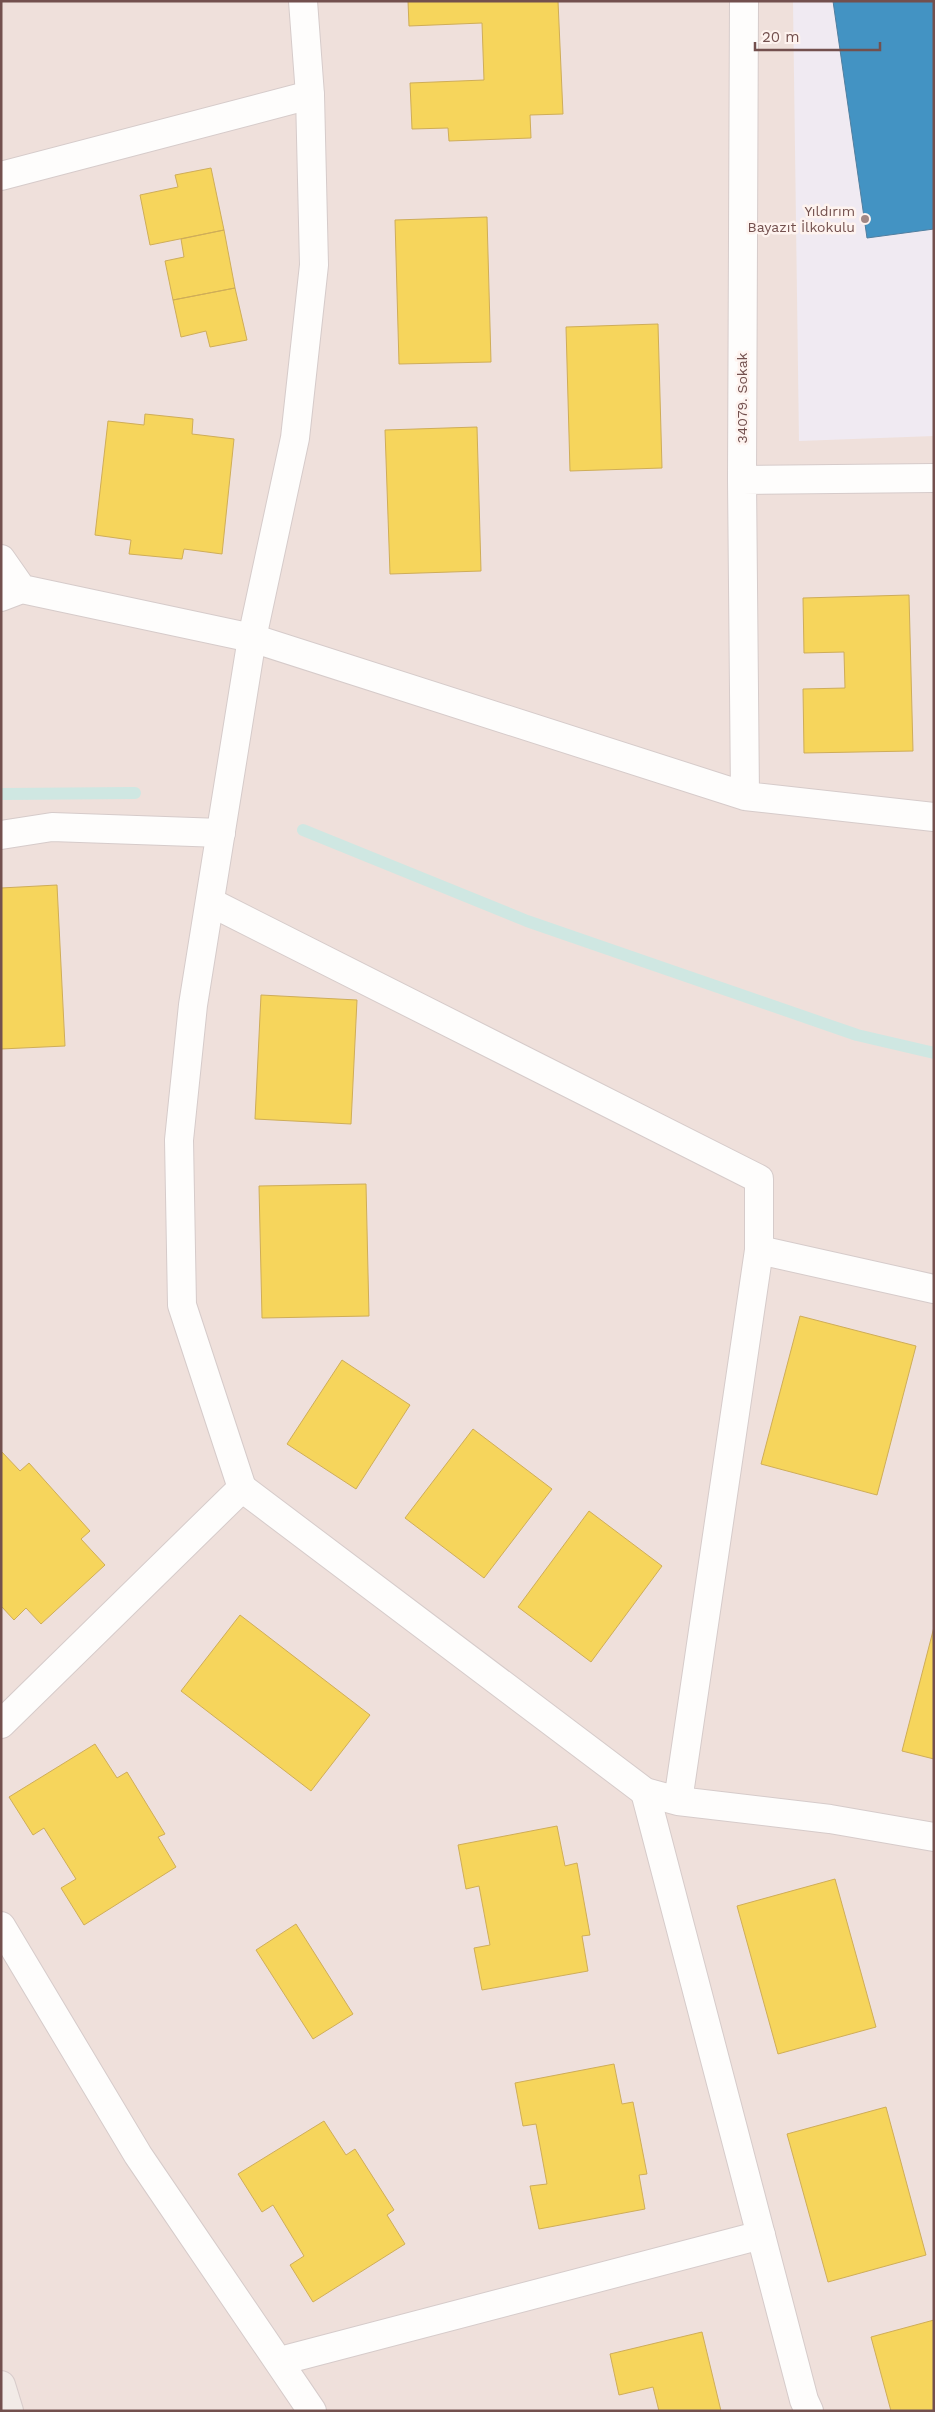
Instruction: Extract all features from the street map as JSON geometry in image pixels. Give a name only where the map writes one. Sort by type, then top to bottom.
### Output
[{"type":"main road","points":[[1,2385],[9,2411]]},
{"type":"street","points":[[303,1],[310,95],[314,265],[312,284],[295,438],[252,638],[193,1004],[179,1140],[182,1305],[242,1488],[645,1792],[678,1801],[830,1819],[934,1837]]},
{"type":"street","name":"34079. Sokak","points":[[744,1],[742,480],[745,796]]},
{"type":"street","points":[[1,176],[310,95]]},
{"type":"street","points":[[742,480],[934,478]]},
{"type":"street","points":[[1,559],[12,593],[252,638],[745,796],[934,817]]},
{"type":"street","points":[[1,835],[52,827],[221,833]]},
{"type":"street","points":[[210,902],[760,1179],[759,1250],[678,1801]]},
{"type":"street","points":[[759,1250],[934,1289]]},
{"type":"street","points":[[1,1724],[242,1488]]},
{"type":"street","points":[[645,1792],[804,2400],[809,2411]]},
{"type":"street","points":[[1,1926],[138,2155],[280,2361],[312,2411]]},
{"type":"street","points":[[280,2361],[761,2235]]},
{"type":"shaded area","points":[[1,1],[934,1],[934,2411],[1,2411]]},
{"type":"shaded area","name":"Yıldırım Bayazıt İlkokulu","points":[[793,1],[934,1],[934,436],[799,441]]},
{"type":"building: Homes","points":[[408,1],[558,1],[563,114],[530,115],[531,138],[449,141],[448,128],[412,129],[410,83],[484,80],[482,23],[409,26]]},
{"type":"building: Homes","points":[[211,168],[224,230],[150,245],[140,195],[178,187],[175,175]]},
{"type":"building: Homes","points":[[487,217],[491,362],[399,364],[395,220]]},
{"type":"building: Homes","points":[[224,230],[235,288],[173,300],[165,261],[184,257],[181,239]]},
{"type":"building: Homes","points":[[235,288],[247,340],[210,347],[206,331],[181,337],[173,300]]},
{"type":"building: Homes","points":[[658,324],[662,468],[570,471],[566,327]]},
{"type":"building: Homes","points":[[145,414],[193,419],[192,434],[234,439],[222,554],[184,549],[182,559],[129,554],[131,540],[95,535],[108,421],[144,425]]},
{"type":"building: Homes","points":[[477,427],[481,571],[390,574],[385,430]]},
{"type":"building: Homes","points":[[909,595],[913,751],[804,753],[803,689],[845,688],[844,652],[804,653],[803,598]]},
{"type":"building: Homes","points":[[57,885],[65,1046],[1,1049],[1,888]]},
{"type":"building: Homes","points":[[261,995],[357,1000],[351,1124],[255,1119]]},
{"type":"building: Homes","points":[[366,1184],[369,1316],[262,1318],[259,1186]]},
{"type":"building: Homes","points":[[800,1316],[916,1346],[877,1495],[761,1464]]},
{"type":"building: Homes","points":[[342,1360],[410,1405],[356,1489],[287,1444]]},
{"type":"building: Homes","points":[[473,1429],[552,1489],[484,1578],[405,1518]]},
{"type":"building: Homes","points":[[1,1451],[20,1471],[29,1463],[90,1531],[81,1539],[105,1565],[41,1624],[26,1608],[14,1620],[1,1606]]},
{"type":"building: Homes","points":[[589,1511],[662,1566],[591,1662],[518,1607]]},
{"type":"building: Homes","points":[[240,1615],[370,1715],[311,1791],[181,1691]]},
{"type":"building: Homes","points":[[934,1627],[934,1759],[902,1751]]},
{"type":"building: Homes","points":[[95,1744],[117,1778],[127,1772],[165,1834],[158,1837],[176,1867],[84,1925],[61,1888],[76,1879],[44,1828],[33,1835],[9,1797]]},
{"type":"building: Homes","points":[[557,1826],[565,1866],[577,1863],[590,1935],[582,1936],[588,1971],[482,1990],[474,1948],[490,1945],[479,1886],[466,1889],[458,1845]]},
{"type":"building: Homes","points":[[835,1879],[876,2027],[778,2054],[737,1906]]},
{"type":"building: Homes","points":[[296,1924],[353,2014],[313,2039],[256,1950]]},
{"type":"building: Homes","points":[[614,2064],[622,2104],[633,2102],[647,2174],[639,2175],[645,2209],[539,2229],[530,2186],[547,2184],[536,2124],[523,2126],[515,2083]]},
{"type":"building: Homes","points":[[886,2107],[926,2255],[828,2282],[787,2134]]},
{"type":"building: Homes","points":[[324,2121],[346,2155],[355,2149],[394,2210],[387,2215],[405,2244],[313,2302],[290,2265],[304,2256],[273,2205],[262,2212],[238,2174]]},
{"type":"building: Homes","points":[[934,2320],[934,2411],[891,2411],[871,2337]]},
{"type":"building: Homes","points":[[702,2332],[721,2411],[659,2411],[653,2387],[619,2395],[610,2354]]},
{"type":"building: Schools","points":[[833,1],[934,1],[934,229],[867,238]]},
{"type":"waterway","points":[[1,794],[135,793]]},
{"type":"waterway","points":[[303,830],[527,921],[857,1035],[934,1053]]},
{"type":"place","name":"Yıldırım Bayazıt İlkokulu","points":[[865,219]]}]
